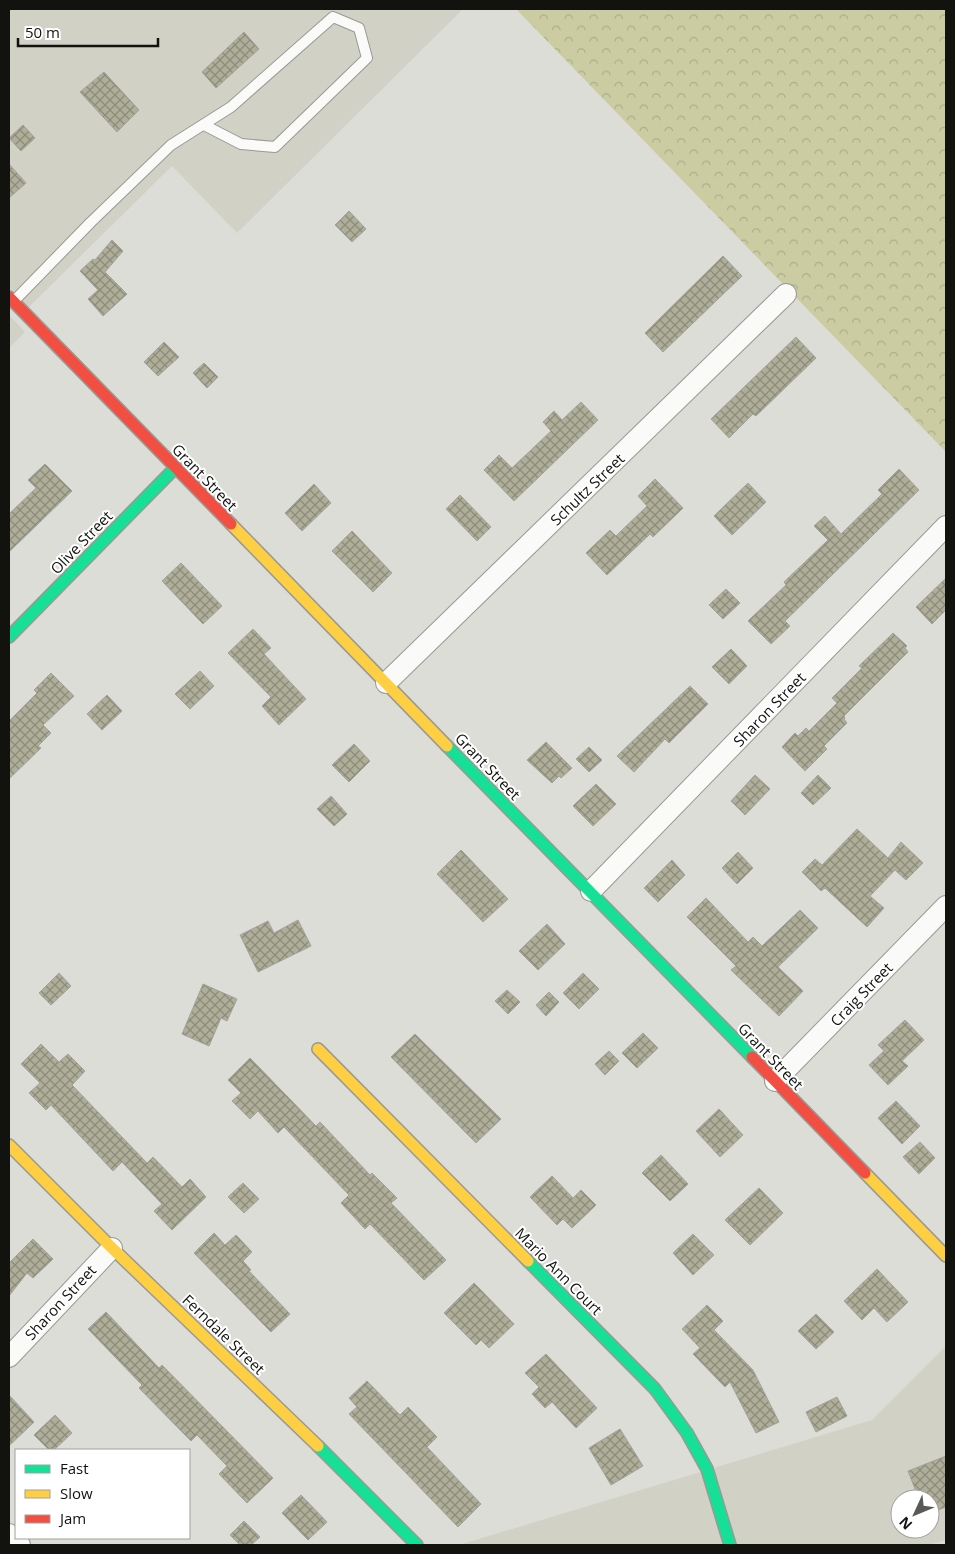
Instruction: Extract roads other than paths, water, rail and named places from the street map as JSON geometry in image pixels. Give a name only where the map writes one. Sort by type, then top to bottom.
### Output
[{"type":"street","name":"Schultz Street","points":[[386,683],[786,294]]},
{"type":"street","name":"Grant Street","points":[[11,300],[946,1256]]},
{"type":"street","name":"Olive Street","points":[[9,637],[175,468]]},
{"type":"street","name":"Sharon Street","points":[[591,891],[946,526]]},
{"type":"street","name":"Craig Street","points":[[776,1081],[946,906]]},
{"type":"street","name":"Mario Ann Court","points":[[318,1049],[655,1389],[687,1433],[707,1469],[730,1545]]},
{"type":"street","name":"Ferndale Street","points":[[9,1145],[112,1248],[289,1416],[417,1545]]},
{"type":"street","name":"Sharon Street","points":[[9,1357],[112,1248]]},
{"type":"street","points":[[9,1534],[20,1545]]},
{"type":"lane","points":[[11,300],[171,145],[231,107],[333,17],[359,28],[367,58],[275,147],[241,144],[204,125]]}]
